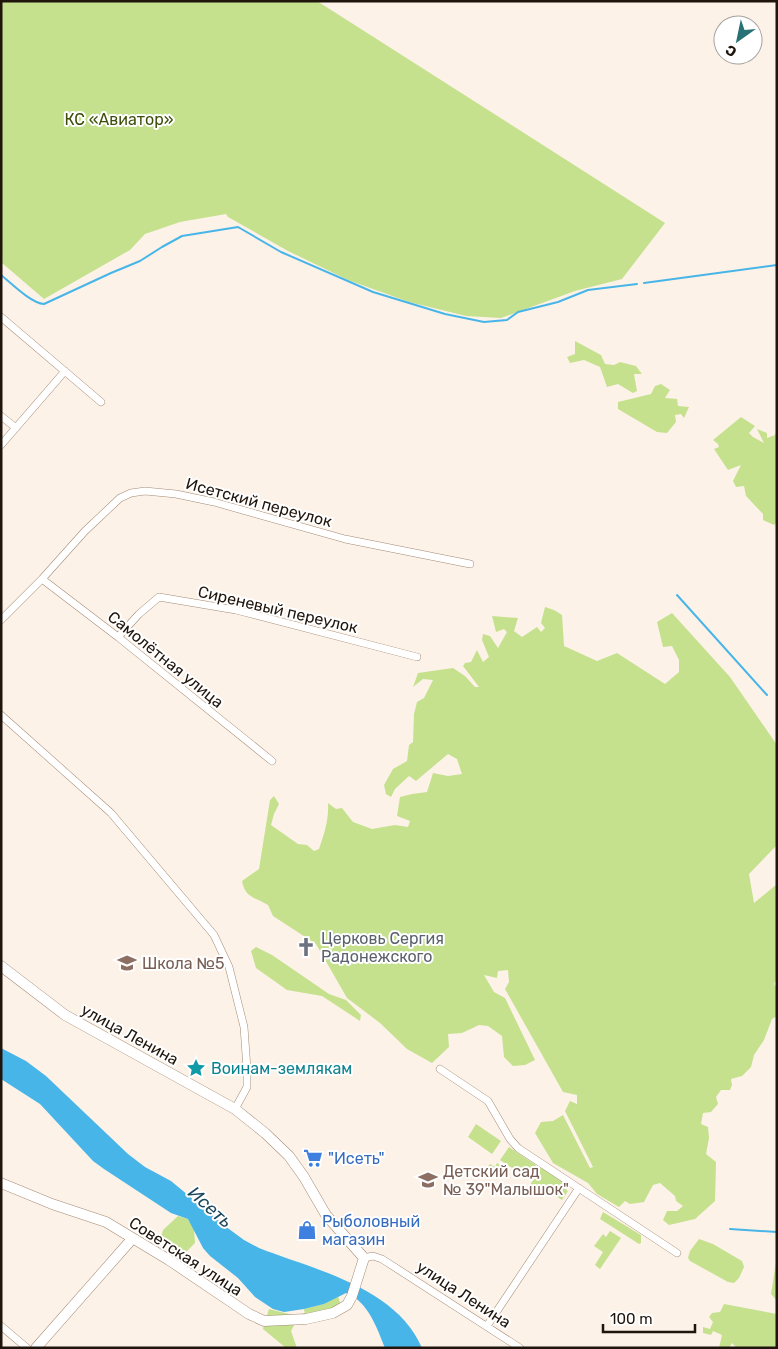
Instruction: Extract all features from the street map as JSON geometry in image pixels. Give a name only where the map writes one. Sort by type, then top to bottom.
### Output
[{"type":"street","points":[[1,317],[101,402]]},
{"type":"street","points":[[1,445],[65,371]]},
{"type":"street","points":[[1,416],[16,428]]},
{"type":"street","name":"Исетский переулок","points":[[1,620],[42,579],[85,531],[120,498],[131,493],[145,491],[176,494],[214,502],[344,539],[470,564]]},
{"type":"street","name":"Самолётная улица","points":[[42,579],[272,761]]},
{"type":"street","name":"Сиреневый переулок","points":[[118,638],[139,614],[159,597],[236,610],[417,657]]},
{"type":"street","points":[[1,715],[111,813],[214,934],[229,968],[244,1027],[247,1087],[234,1108]]},
{"type":"street","name":"улица Ленина","points":[[1,966],[65,1015],[234,1108],[279,1144],[304,1177],[326,1215],[364,1258],[373,1256],[382,1259],[520,1348]]},
{"type":"street","points":[[440,1069],[488,1101],[510,1139],[518,1148],[677,1253]]},
{"type":"street","name":"Советская улица","points":[[1,1183],[52,1204],[81,1212],[106,1222],[169,1260],[249,1314],[264,1321],[306,1320],[333,1313],[347,1305],[352,1296],[364,1258]]},
{"type":"street","points":[[487,1326],[579,1188]]},
{"type":"street","points":[[36,1348],[132,1238]]},
{"type":"street","points":[[1,1326],[27,1348]]},
{"type":"green space","name":"КС «Авиатор»","points":[[1,1],[317,1],[665,223],[622,279],[575,291],[501,318],[466,316],[409,302],[348,280],[288,251],[228,217],[226,214],[180,222],[145,234],[130,250],[44,299],[2,263],[1,260]]},
{"type":"green space","points":[[575,341],[601,355],[605,364],[614,365],[620,362],[636,366],[642,374],[634,374],[637,391],[633,393],[618,384],[607,387],[600,367],[584,360],[570,363],[567,357],[575,354]]},
{"type":"green space","points":[[661,384],[670,390],[665,398],[677,399],[678,406],[689,407],[684,418],[681,414],[675,415],[676,422],[667,433],[657,432],[618,409],[618,402],[651,394],[655,386]]},
{"type":"green space","points":[[741,417],[755,426],[749,433],[764,443],[757,429],[767,433],[767,438],[775,435],[777,429],[777,522],[774,525],[763,520],[763,514],[746,496],[744,486],[736,487],[733,481],[741,465],[728,470],[714,449],[719,447],[713,440]]},
{"type":"green space","points":[[545,607],[562,615],[564,646],[597,661],[617,653],[665,684],[679,672],[679,660],[672,646],[663,647],[657,622],[672,613],[730,677],[777,745],[777,845],[749,874],[754,903],[777,884],[777,978],[774,984],[777,988],[777,1016],[772,1019],[764,1040],[754,1055],[751,1067],[742,1076],[731,1079],[732,1085],[730,1090],[721,1090],[716,1097],[718,1104],[711,1112],[703,1113],[701,1124],[708,1127],[709,1138],[706,1154],[716,1162],[715,1201],[695,1219],[669,1225],[663,1220],[667,1211],[677,1211],[683,1206],[660,1183],[653,1185],[644,1202],[630,1204],[625,1201],[619,1207],[597,1194],[588,1183],[553,1163],[535,1133],[541,1122],[553,1121],[563,1115],[590,1168],[593,1167],[565,1111],[570,1101],[577,1104],[577,1095],[563,1092],[505,989],[509,982],[508,970],[498,971],[497,978],[484,975],[494,992],[505,998],[535,1060],[525,1065],[513,1066],[504,1057],[502,1036],[488,1026],[479,1025],[462,1033],[448,1034],[449,1047],[432,1063],[407,1049],[380,1023],[347,998],[316,944],[273,916],[268,905],[248,894],[243,887],[242,881],[259,869],[270,800],[274,796],[279,804],[271,825],[298,844],[307,845],[314,851],[319,849],[324,832],[328,815],[328,803],[336,809],[342,808],[353,822],[372,829],[395,825],[408,827],[410,821],[397,816],[400,797],[427,792],[433,773],[448,776],[462,774],[457,759],[448,754],[416,781],[409,776],[395,789],[391,797],[386,794],[384,785],[393,769],[407,761],[409,745],[413,742],[414,714],[417,702],[424,698],[433,680],[423,679],[413,687],[418,673],[453,668],[465,676],[475,687],[479,687],[463,666],[465,663],[471,662],[477,650],[483,662],[489,657],[482,640],[483,634],[490,636],[498,648],[507,632],[504,629],[496,632],[492,616],[518,618],[514,631],[522,637],[537,627],[541,632],[545,628],[541,623]]},
{"type":"green space","points":[[256,947],[272,955],[329,994],[346,1000],[361,1015],[360,1021],[322,996],[287,990],[256,968],[251,951]]},
{"type":"green space","points":[[476,1124],[501,1141],[492,1154],[468,1137]]},
{"type":"green space","points":[[509,1147],[536,1165],[527,1178],[500,1160]]},
{"type":"green space","points":[[497,1163],[502,1166],[496,1176],[486,1169],[490,1164],[495,1167]]},
{"type":"green space","points":[[541,1167],[569,1185],[566,1190],[568,1191],[562,1200],[540,1186],[537,1190],[530,1185]]},
{"type":"green space","points":[[603,1212],[641,1235],[641,1243],[639,1244],[600,1219]]},
{"type":"green space","points":[[178,1216],[188,1219],[194,1228],[195,1243],[186,1252],[174,1253],[160,1241],[163,1230]]},
{"type":"green space","points":[[610,1231],[621,1238],[600,1269],[595,1265],[603,1252],[594,1246],[603,1234],[606,1237]]},
{"type":"green space","points":[[699,1239],[713,1244],[742,1261],[744,1267],[739,1278],[734,1283],[728,1282],[690,1261],[688,1258],[690,1251]]},
{"type":"green space","points":[[777,1262],[777,1301],[771,1294]]},
{"type":"green space","points":[[338,1296],[341,1306],[305,1316],[304,1309],[324,1304]]},
{"type":"green space","points":[[724,1304],[777,1314],[777,1348],[737,1348],[732,1343],[729,1348],[719,1348],[722,1335],[713,1331],[711,1335],[703,1333],[703,1327],[710,1329],[713,1322],[709,1317],[712,1313],[720,1312]]},
{"type":"green space","points":[[269,1309],[293,1315],[297,1320],[291,1331],[297,1348],[286,1348],[263,1329]]},
{"type":"water","points":[[1,1048],[26,1061],[46,1076],[128,1154],[145,1167],[171,1181],[244,1240],[259,1248],[352,1283],[374,1295],[410,1327],[422,1348],[385,1348],[371,1316],[360,1302],[346,1293],[324,1304],[284,1312],[273,1309],[255,1297],[238,1278],[210,1256],[203,1248],[188,1219],[171,1213],[93,1161],[40,1104],[1,1079]]},
{"type":"waterway","points":[[1,275],[28,297],[44,304],[140,261],[182,236],[238,227],[281,252],[373,292],[445,314],[484,322],[507,320],[518,312],[558,302],[588,290],[637,284]]},
{"type":"waterway","points":[[644,283],[777,265]]},
{"type":"waterway","points":[[677,595],[767,695]]},
{"type":"waterway","points":[[730,1229],[777,1232]]},
{"type":"place","name":"Церковь Сергия Радонежского","points":[[306,947]]},
{"type":"place","name":"Школа №5","points":[[127,963]]},
{"type":"place","name":"Воинам-землякам","points":[[196,1068]]},
{"type":"place","name":"\"Исеть\"","points":[[313,1158]]},
{"type":"place","name":"Детский сад № 39\"Малышок\"","points":[[428,1180]]},
{"type":"place","name":"Рыболовный магазин","points":[[307,1230]]},
{"type":"water label","name":"Исеть","points":[[210,1207]]}]
